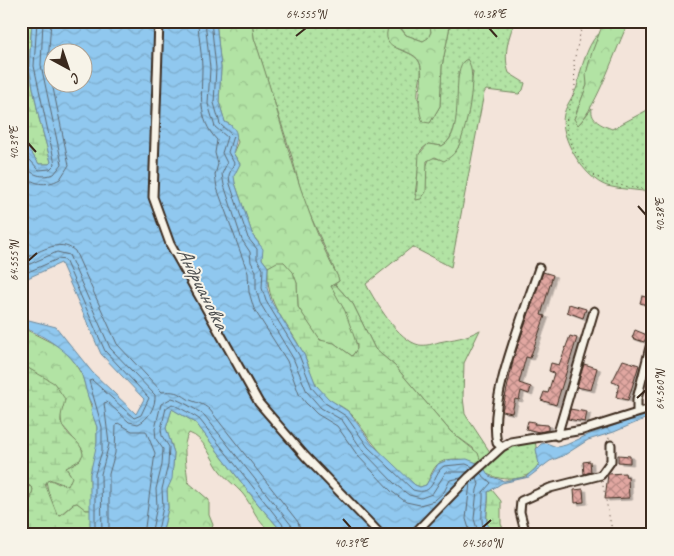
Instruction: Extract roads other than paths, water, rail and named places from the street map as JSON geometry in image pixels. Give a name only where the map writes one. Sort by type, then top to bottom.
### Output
[{"type":"street","points":[[159,21],[153,198],[170,244],[259,403],[305,456],[381,535]]},
{"type":"street","points":[[502,447],[496,443],[494,412],[539,268]]},
{"type":"street","points":[[558,436],[594,311]]},
{"type":"street","points":[[637,411],[637,399],[653,334]]},
{"type":"street","points":[[413,535],[469,477],[502,447],[511,442],[558,436],[583,430],[637,411],[653,408]]},
{"type":"street","points":[[526,535],[520,512],[521,501],[550,488],[601,476],[611,461],[610,441]]},
{"type":"water","name":"Андриановка","points":[[32,21],[216,21],[221,68],[219,102],[225,122],[234,128],[237,135],[233,153],[240,164],[234,176],[235,183],[253,236],[263,249],[262,259],[268,267],[267,288],[272,303],[303,352],[316,385],[329,399],[349,412],[372,444],[415,485],[420,487],[426,485],[438,464],[448,460],[467,459],[482,465],[489,476],[504,481],[526,477],[539,465],[536,449],[541,444],[546,443],[557,447],[566,445],[590,434],[641,416],[648,415],[647,418],[614,432],[588,440],[563,456],[550,461],[529,477],[502,483],[488,492],[487,524],[492,535],[285,535],[258,504],[196,423],[172,409],[166,428],[174,453],[172,479],[167,490],[168,508],[162,535],[90,535],[90,474],[97,443],[97,427],[91,411],[92,405],[82,375],[76,364],[55,344],[21,327],[21,318],[56,327],[92,372],[136,414],[144,399],[101,354],[61,263],[21,281],[21,138],[39,164],[49,164],[51,162],[39,118],[29,67]]}]
